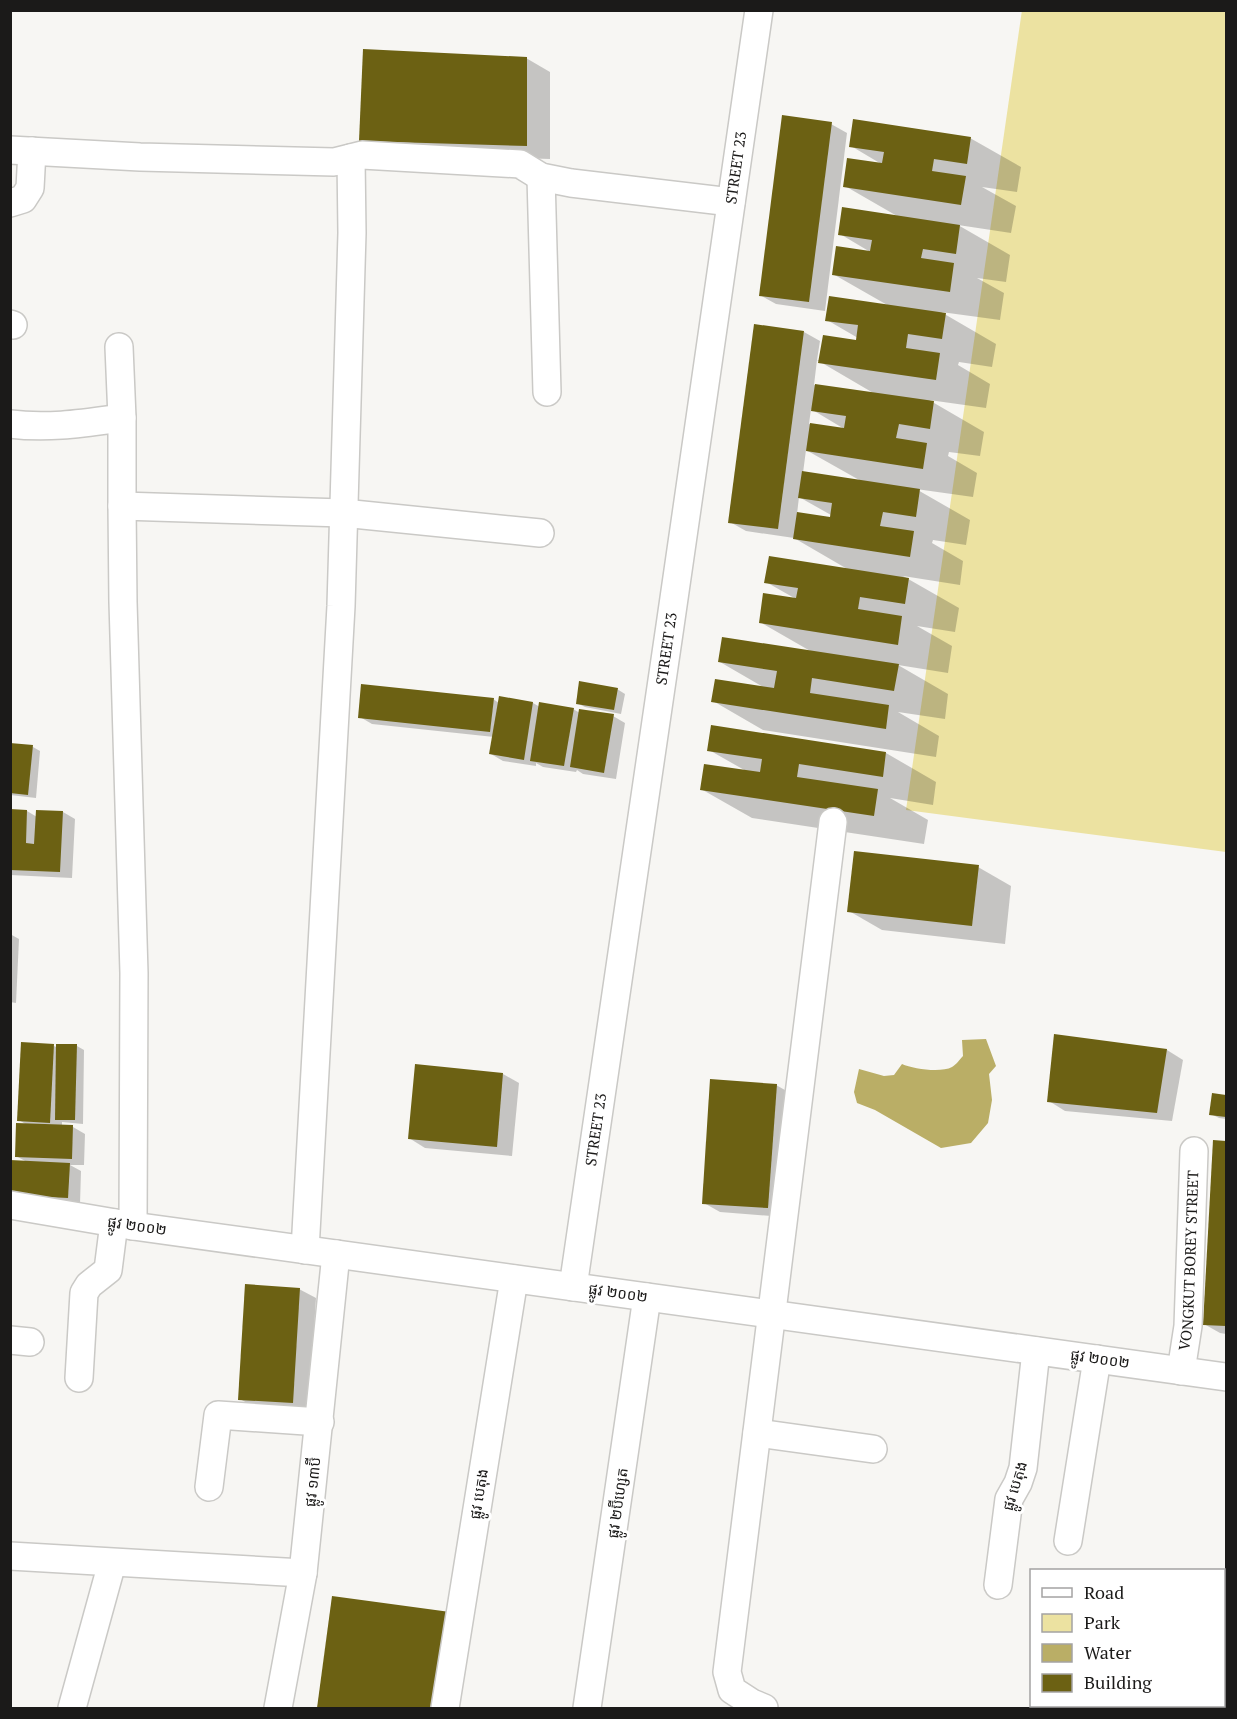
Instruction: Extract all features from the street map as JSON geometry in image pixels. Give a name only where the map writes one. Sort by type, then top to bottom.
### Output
[{"type":"street","name":"STREET 23","points":[[573,1287],[759,10]]},
{"type":"street","points":[[10,203],[23,199],[30,188],[21,151],[140,157],[334,162],[362,155],[520,164],[541,177],[571,183],[731,202]]},
{"type":"street","points":[[304,1250],[340,618],[352,232],[351,158]]},
{"type":"street","points":[[541,177],[547,392]]},
{"type":"street","points":[[79,1378],[84,1293],[89,1285],[108,1270],[124,1225],[134,973],[122,506],[122,418],[118,347]]},
{"type":"street","points":[[10,424],[32,427],[67,426],[122,418]]},
{"type":"street","points":[[122,506],[343,513],[540,533]]},
{"type":"street","points":[[764,1708],[732,1690],[727,1672],[833,822]]},
{"type":"street","name":"VONGKUT BOREY STREET","points":[[1181,1371],[1188,1326],[1194,1151]]},
{"type":"street","name":"ផ្លូវ ២០០២","points":[[10,1205],[124,1225],[1227,1377]]},
{"type":"street","name":"ផ្លូវ ១៣ប៊ី","points":[[278,1708],[303,1573],[336,1254]]},
{"type":"street","name":"ផ្លូវ បេតុង","points":[[445,1708],[514,1279]]},
{"type":"street","name":"ផ្លូវ ២ប៊ីហ្សេត","points":[[587,1708],[647,1297]]},
{"type":"street","name":"ផ្លូវ បេតុង","points":[[998,1585],[1009,1499],[1023,1468],[1036,1351]]},
{"type":"street","points":[[1068,1541],[1097,1359]]},
{"type":"street","points":[[209,1487],[218,1415],[320,1422]]},
{"type":"street","points":[[757,1433],[873,1449]]},
{"type":"street","points":[[10,1556],[303,1573]]},
{"type":"street","points":[[72,1708],[112,1563]]},
{"type":"green space","points":[[1022,10],[1226,11],[1226,852],[906,810]]},
{"type":"water","points":[[986,1039],[996,1066],[989,1074],[992,1100],[988,1123],[971,1143],[941,1148],[875,1110],[857,1103],[854,1092],[859,1069],[884,1076],[894,1075],[902,1064],[927,1070],[947,1069],[963,1056],[962,1040]]},
{"type":"building","points":[[363,49],[527,57],[527,146],[359,141]]},
{"type":"building","points":[[782,115],[832,122],[809,302],[759,296]]},
{"type":"building","points":[[853,119],[971,137],[967,164],[934,159],[932,171],[966,176],[961,205],[843,187],[847,158],[882,163],[884,152],[849,147]]},
{"type":"building","points":[[842,207],[960,225],[956,254],[923,249],[921,258],[954,263],[950,292],[832,275],[836,246],[870,251],[872,240],[838,235]]},
{"type":"building","points":[[829,296],[946,313],[942,339],[908,334],[906,348],[940,353],[936,380],[818,363],[823,335],[856,340],[858,325],[825,321]]},
{"type":"building","points":[[754,324],[804,331],[778,529],[728,523]]},
{"type":"building","points":[[815,384],[934,401],[930,429],[899,424],[896,438],[927,443],[923,469],[806,451],[810,423],[844,428],[846,416],[811,411]]},
{"type":"building","points":[[802,471],[920,489],[916,517],[883,512],[880,526],[914,531],[910,557],[793,539],[797,512],[830,517],[832,503],[798,498]]},
{"type":"building","points":[[769,556],[909,578],[905,604],[860,597],[858,609],[902,616],[898,645],[759,623],[763,593],[796,598],[798,588],[764,583]]},
{"type":"building","points":[[722,637],[899,664],[894,691],[812,678],[810,693],[889,705],[886,729],[711,702],[715,679],[774,688],[777,671],[718,662]]},
{"type":"building","points":[[579,681],[618,688],[614,710],[576,704]]},
{"type":"building","points":[[361,684],[494,698],[490,732],[358,718]]},
{"type":"building","points":[[499,696],[533,702],[524,760],[489,754]]},
{"type":"building","points":[[539,702],[574,708],[564,766],[530,761]]},
{"type":"building","points":[[579,709],[614,714],[604,773],[570,767]]},
{"type":"building","points":[[711,725],[886,752],[883,777],[799,764],[797,777],[878,789],[874,816],[700,790],[704,764],[760,772],[762,759],[707,751]]},
{"type":"building","points":[[10,743],[33,745],[28,795],[10,793]]},
{"type":"building","points":[[10,809],[27,810],[26,843],[34,844],[36,810],[63,811],[60,872],[10,870]]},
{"type":"building","points":[[854,851],[979,865],[972,926],[847,912]]},
{"type":"building","points":[[1054,1034],[1167,1049],[1157,1113],[1047,1102]]},
{"type":"building","points":[[21,1042],[54,1044],[50,1123],[17,1121]]},
{"type":"building","points":[[56,1044],[77,1044],[75,1120],[55,1120]]},
{"type":"building","points":[[415,1064],[503,1073],[497,1147],[408,1139]]},
{"type":"building","points":[[710,1079],[777,1084],[768,1208],[702,1204]]},
{"type":"building","points":[[1212,1093],[1226,1095],[1226,1117],[1209,1115]]},
{"type":"building","points":[[16,1123],[73,1125],[72,1159],[15,1157]]},
{"type":"building","points":[[1213,1140],[1226,1141],[1226,1326],[1203,1325]]},
{"type":"building","points":[[10,1160],[70,1163],[68,1198],[10,1195]]},
{"type":"building","points":[[245,1284],[300,1288],[293,1403],[238,1400]]},
{"type":"building","points":[[332,1596],[450,1612],[437,1708],[317,1708]]}]
